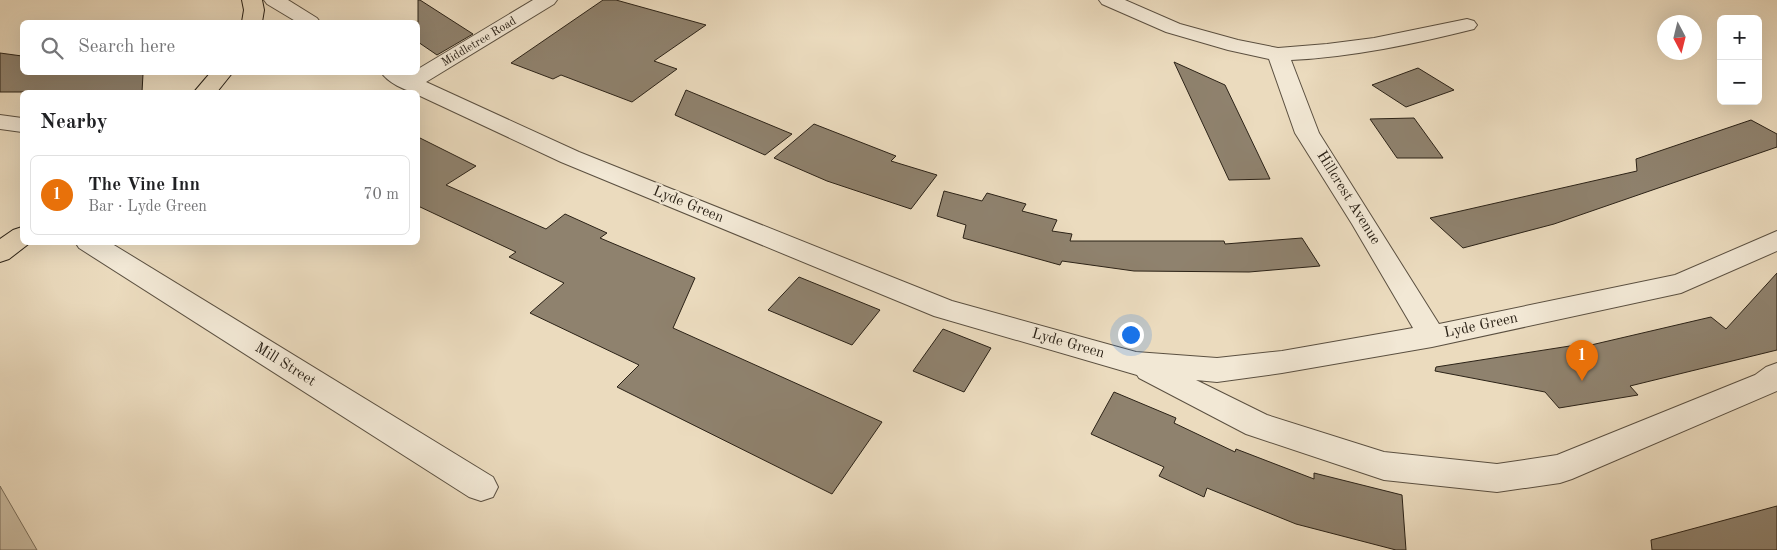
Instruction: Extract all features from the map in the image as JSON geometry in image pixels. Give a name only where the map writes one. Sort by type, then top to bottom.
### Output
[{"type":"main road","points":[[252,0],[254,10],[252,20]]},
{"type":"main road","points":[[206,90],[221,75]]},
{"type":"main road","points":[[0,253],[20,238]]},
{"type":"street","points":[[274,0],[307,20]]},
{"type":"street","name":"Middletree Road","points":[[420,68],[547,0]]},
{"type":"street","points":[[1109,0],[1173,28],[1235,46],[1278,54],[1321,53],[1382,44],[1468,25]]},
{"type":"street","name":"Hillcrest Avenue","points":[[1278,54],[1306,133],[1365,224],[1432,336]]},
{"type":"street","name":"Lyde Green","points":[[401,78],[570,157],[944,309],[1136,363],[1217,370],[1282,362],[1432,336],[1681,283],[1777,240]]},
{"type":"street","points":[[0,122],[20,126]]},
{"type":"street","name":"Mill Street","points":[[93,245],[481,487]]},
{"type":"street","points":[[1136,363],[1257,425],[1384,466],[1497,478],[1560,469],[1766,384],[1777,375]]},
{"type":"shaded area","points":[[0,486],[37,550],[0,550]]},
{"type":"building","points":[[418,0],[420,0],[473,34],[437,55],[420,43],[420,20],[418,20]]},
{"type":"building","points":[[603,0],[616,0],[706,25],[654,61],[677,69],[632,102],[561,75],[553,79],[511,63]]},
{"type":"building","points":[[0,53],[20,56],[20,75],[143,75],[142,90],[20,90],[20,92],[0,92]]},
{"type":"building","points":[[1174,62],[1225,85],[1270,179],[1229,180]]},
{"type":"building","points":[[1418,68],[1454,90],[1406,107],[1372,85]]},
{"type":"building","points":[[686,90],[792,134],[765,155],[675,115]]},
{"type":"building","points":[[1414,118],[1443,158],[1397,158],[1370,119]]},
{"type":"building","points":[[1751,120],[1777,134],[1777,147],[1554,224],[1463,248],[1430,218],[1637,171],[1636,159]]},
{"type":"building","points":[[814,124],[896,156],[891,161],[937,175],[911,209],[827,181],[774,158]]},
{"type":"building","points":[[420,138],[476,166],[446,185],[546,229],[565,214],[607,233],[600,238],[695,278],[673,328],[882,422],[832,494],[617,387],[639,365],[530,313],[564,283],[509,257],[516,252],[420,207]]},
{"type":"building","points":[[944,191],[982,201],[987,193],[1026,204],[1022,211],[1057,220],[1052,231],[1072,234],[1070,241],[1224,241],[1225,244],[1302,238],[1320,266],[1249,272],[1134,271],[1062,261],[1060,265],[963,238],[966,225],[937,216]]},
{"type":"building","points":[[1777,273],[1777,350],[1630,386],[1638,395],[1559,408],[1545,392],[1435,371],[1436,367],[1589,343],[1591,345],[1711,317],[1726,329]]},
{"type":"building","points":[[799,277],[880,310],[852,345],[768,310]]},
{"type":"building","points":[[943,329],[991,348],[964,392],[913,371]]},
{"type":"building","points":[[1114,392],[1176,418],[1174,423],[1235,452],[1236,449],[1314,479],[1314,473],[1402,495],[1406,550],[1396,550],[1296,524],[1207,488],[1204,497],[1159,476],[1164,467],[1091,434]]},
{"type":"building","points":[[1777,506],[1777,550],[1652,550],[1651,540]]},
{"type":"place","name":"The Vine Inn","points":[[1582,381]]}]
